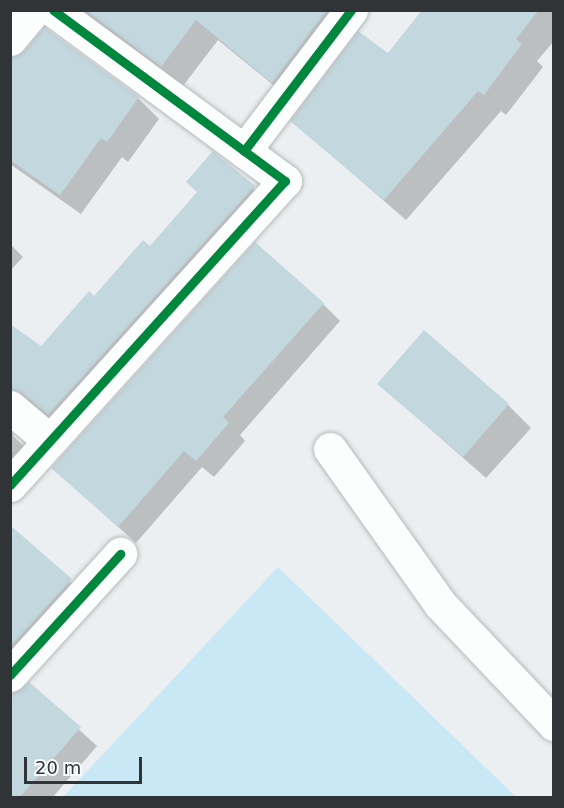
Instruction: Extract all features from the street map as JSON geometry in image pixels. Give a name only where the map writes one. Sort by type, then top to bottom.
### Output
[{"type":"street","points":[[10,39],[34,10]]},
{"type":"street","points":[[10,486],[285,182],[53,10]]},
{"type":"street","points":[[244,151],[351,10]]},
{"type":"street","points":[[10,407],[50,441]]},
{"type":"street","points":[[330,449],[440,604],[554,724]]},
{"type":"street","points":[[10,675],[120,554]]},
{"type":"shaded area","points":[[278,567],[516,797],[63,797]]},
{"type":"building","points":[[85,10],[327,10],[272,83],[196,20],[161,67]]},
{"type":"building","points":[[422,10],[539,10],[516,39],[522,44],[484,95],[478,91],[384,200],[290,121],[358,31],[388,53]]},
{"type":"building","points":[[44,27],[139,97],[107,142],[101,138],[60,195],[10,160],[10,57],[24,51]]},
{"type":"building","points":[[213,151],[255,186],[48,415],[22,393],[10,389],[10,324],[41,346],[89,291],[94,296],[143,240],[150,246],[197,192],[186,182]]},
{"type":"building","points":[[255,242],[324,303],[223,417],[229,423],[196,461],[184,451],[118,527],[51,468]]},
{"type":"building","points":[[424,330],[509,404],[463,457],[377,384]]},
{"type":"building","points":[[10,525],[72,579],[10,647]]},
{"type":"building","points":[[29,682],[81,727],[19,798],[10,798],[10,693]]},
{"type":"cycle path","points":[[10,485],[285,181],[53,10]]},
{"type":"cycle path","points":[[244,151],[351,10]]},
{"type":"cycle path","points":[[10,675],[120,554]]}]
